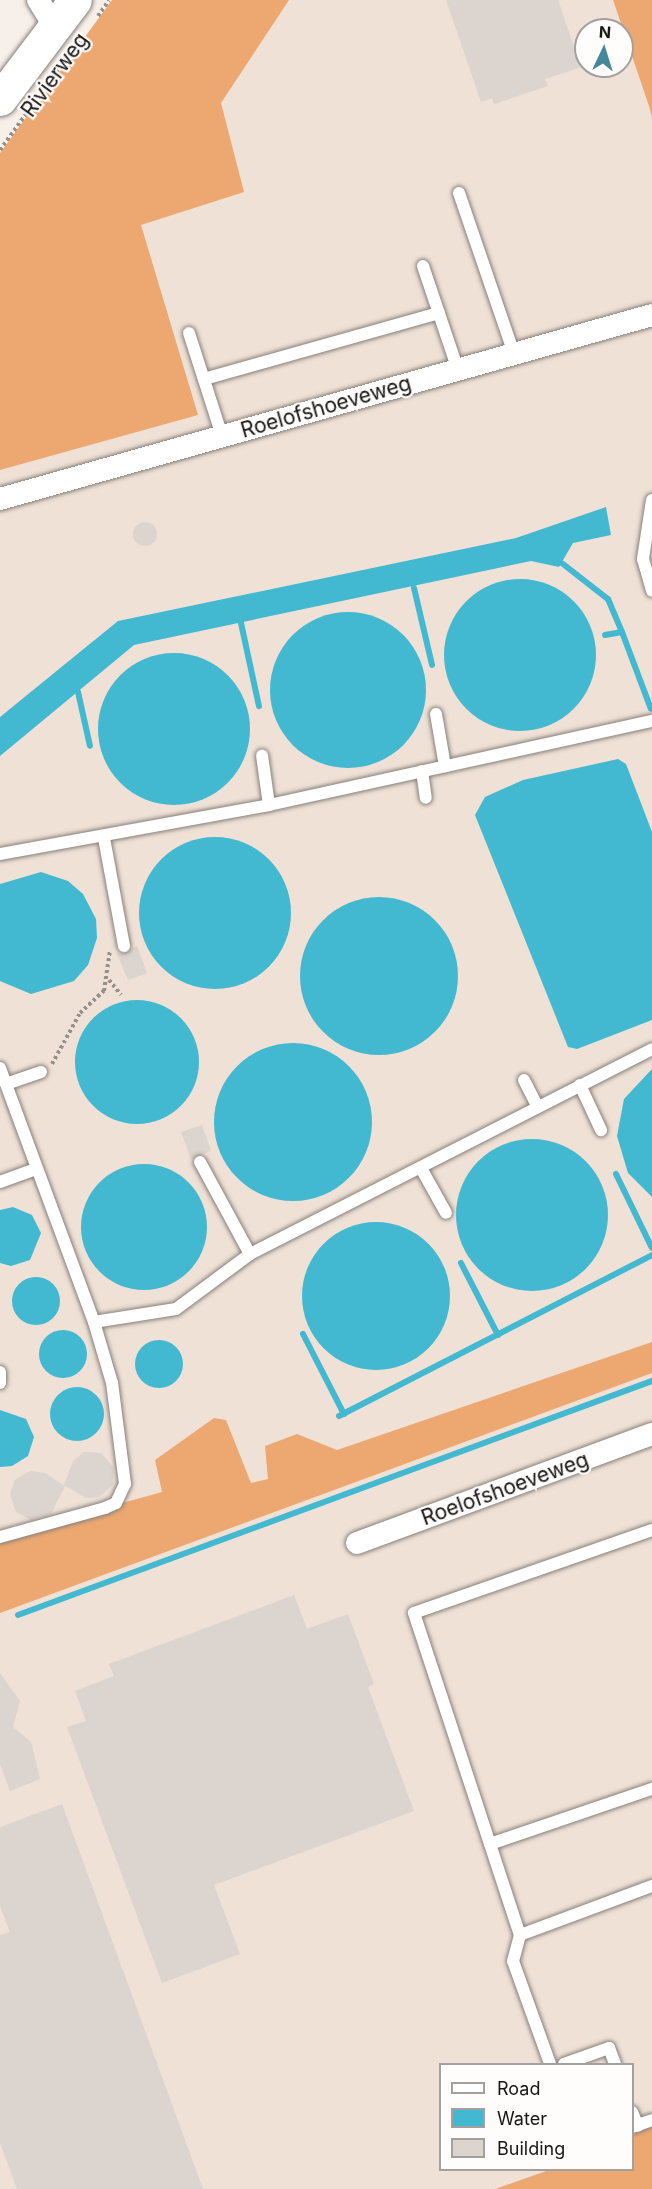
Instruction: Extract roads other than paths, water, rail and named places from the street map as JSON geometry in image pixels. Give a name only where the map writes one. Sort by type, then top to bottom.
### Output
[{"type":"main road","name":"Rivierweg","points":[[0,99],[58,22],[85,9]]},
{"type":"street","name":"Roelofshoeveweg","points":[[0,499],[652,315]]},
{"type":"street","name":"Roelofshoeveweg","points":[[357,1543],[652,1434]]},
{"type":"lane","points":[[459,193],[514,354]]},
{"type":"lane","points":[[423,266],[458,370]]},
{"type":"lane","points":[[204,379],[439,313]]},
{"type":"lane","points":[[189,333],[222,436]]},
{"type":"lane","points":[[652,500],[643,558],[652,591]]},
{"type":"lane","points":[[436,714],[445,766]]},
{"type":"lane","points":[[0,854],[104,838],[269,805],[651,722]]},
{"type":"lane","points":[[262,755],[269,805]]},
{"type":"lane","points":[[422,771],[426,798]]},
{"type":"lane","points":[[104,838],[124,946]]},
{"type":"lane","points":[[94,1322],[176,1309],[250,1254],[422,1170],[652,1049]]},
{"type":"lane","points":[[0,1068],[94,1322],[112,1383],[125,1484],[116,1503],[105,1508],[0,1537]]},
{"type":"lane","points":[[6,1084],[41,1072]]},
{"type":"lane","points":[[524,1080],[538,1107]]},
{"type":"lane","points":[[580,1085],[602,1130]]},
{"type":"lane","points":[[200,1162],[250,1254]]},
{"type":"lane","points":[[0,1182],[36,1169]]},
{"type":"lane","points":[[422,1170],[446,1213]]},
{"type":"lane","points":[[0,1372],[0,1383]]},
{"type":"lane","points":[[550,2063],[513,1961],[520,1935],[414,1613],[652,1530]]},
{"type":"lane","points":[[490,1844],[652,1789]]},
{"type":"lane","points":[[520,1935],[652,1886]]},
{"type":"lane","points":[[567,2063],[609,2048],[615,2063]]},
{"type":"lane","points":[[635,2126],[652,2120]]},
{"type":"water","points":[[606,507],[611,535],[573,543],[559,567],[531,561],[134,645],[0,756],[0,717],[118,621],[516,538]]},
{"type":"water","points":[[520,579],[535,580],[549,585],[574,601],[590,626],[595,640],[595,670],[590,684],[574,709],[549,725],[535,730],[520,731],[505,730],[491,725],[466,709],[450,684],[445,670],[444,655],[445,640],[450,626],[466,601],[491,585],[505,580]]},
{"type":"water","points":[[348,612],[363,613],[378,618],[403,635],[420,660],[425,675],[425,705],[420,720],[403,745],[378,762],[363,767],[348,768],[333,767],[318,762],[293,745],[276,720],[271,705],[270,690],[271,675],[276,660],[293,635],[318,618],[333,613]]},
{"type":"water","points":[[174,653],[203,659],[228,675],[244,700],[250,729],[244,758],[228,783],[203,799],[174,805],[145,799],[120,783],[104,758],[98,729],[104,700],[120,675],[145,659]]},
{"type":"water","points":[[618,759],[626,764],[652,832],[652,1020],[577,1049],[568,1047],[475,815],[485,797],[523,780]]},
{"type":"water","points":[[215,837],[244,842],[269,859],[286,884],[291,913],[286,942],[269,967],[244,984],[215,989],[186,984],[161,967],[144,942],[139,913],[144,884],[161,859],[186,842]]},
{"type":"water","points":[[41,872],[68,881],[83,894],[96,919],[97,938],[88,965],[74,981],[31,994],[0,981],[0,884]]},
{"type":"water","points":[[379,897],[394,898],[409,903],[423,910],[435,920],[445,932],[452,946],[457,961],[457,991],[452,1006],[445,1020],[435,1032],[423,1042],[409,1049],[394,1054],[379,1055],[364,1054],[349,1049],[335,1042],[323,1032],[313,1020],[306,1006],[301,991],[300,976],[301,961],[306,946],[313,932],[323,920],[335,910],[349,903],[364,898]]},
{"type":"water","points":[[137,1000],[161,1005],[181,1018],[194,1038],[199,1062],[194,1086],[181,1106],[161,1119],[137,1124],[113,1119],[93,1106],[80,1086],[75,1062],[80,1038],[93,1018],[113,1005]]},
{"type":"water","points":[[293,1043],[308,1044],[323,1049],[337,1056],[349,1066],[359,1078],[366,1092],[371,1107],[371,1137],[366,1152],[359,1166],[349,1178],[337,1188],[323,1195],[308,1200],[293,1201],[278,1200],[263,1195],[249,1188],[237,1178],[227,1166],[220,1152],[215,1137],[214,1122],[215,1107],[220,1092],[227,1078],[237,1066],[249,1056],[263,1049],[278,1044]]},
{"type":"water","points":[[652,1069],[652,1197],[628,1173],[617,1136],[624,1099]]},
{"type":"water","points":[[532,1139],[547,1140],[561,1145],[586,1161],[602,1186],[607,1200],[607,1230],[602,1244],[586,1269],[561,1285],[547,1290],[532,1291],[517,1290],[503,1285],[478,1269],[462,1244],[457,1230],[456,1215],[457,1200],[462,1186],[478,1161],[503,1145],[517,1140]]},
{"type":"water","points":[[144,1164],[168,1169],[188,1183],[202,1203],[207,1227],[202,1251],[188,1271],[168,1285],[144,1290],[120,1285],[100,1271],[86,1251],[81,1227],[86,1203],[100,1183],[120,1169]]},
{"type":"water","points":[[13,1207],[32,1215],[41,1233],[30,1260],[11,1266],[0,1263],[0,1210]]},
{"type":"water","points":[[376,1222],[404,1228],[428,1244],[444,1268],[450,1296],[444,1324],[428,1348],[404,1364],[376,1370],[348,1364],[324,1348],[308,1324],[302,1296],[308,1268],[324,1244],[348,1228]]},
{"type":"water","points":[[31,1277],[41,1277],[56,1287],[60,1301],[56,1315],[50,1321],[41,1325],[31,1325],[16,1315],[12,1306],[12,1296],[22,1281]]},
{"type":"water","points":[[63,1330],[80,1337],[87,1354],[80,1371],[63,1378],[46,1371],[39,1354],[46,1337]]},
{"type":"water","points":[[154,1340],[164,1340],[176,1347],[183,1359],[183,1369],[176,1381],[164,1388],[154,1388],[139,1377],[135,1369],[135,1359],[146,1344]]},
{"type":"water","points":[[72,1387],[82,1387],[92,1391],[100,1399],[104,1414],[100,1429],[92,1437],[82,1441],[72,1441],[62,1437],[54,1429],[50,1419],[50,1409],[54,1399],[62,1391]]},
{"type":"water","points":[[0,1410],[26,1419],[34,1437],[28,1456],[12,1466],[0,1467]]},
{"type":"waterway","points":[[563,564],[608,599],[622,632]]},
{"type":"waterway","points":[[414,588],[432,665]]},
{"type":"waterway","points":[[241,623],[259,706]]},
{"type":"waterway","points":[[605,635],[622,632],[651,709]]},
{"type":"waterway","points":[[78,692],[90,746]]},
{"type":"waterway","points":[[616,1174],[652,1248]]},
{"type":"waterway","points":[[339,1416],[652,1255]]},
{"type":"waterway","points":[[461,1263],[498,1335]]},
{"type":"waterway","points":[[303,1334],[344,1414]]},
{"type":"waterway","points":[[18,1615],[652,1381]]}]
